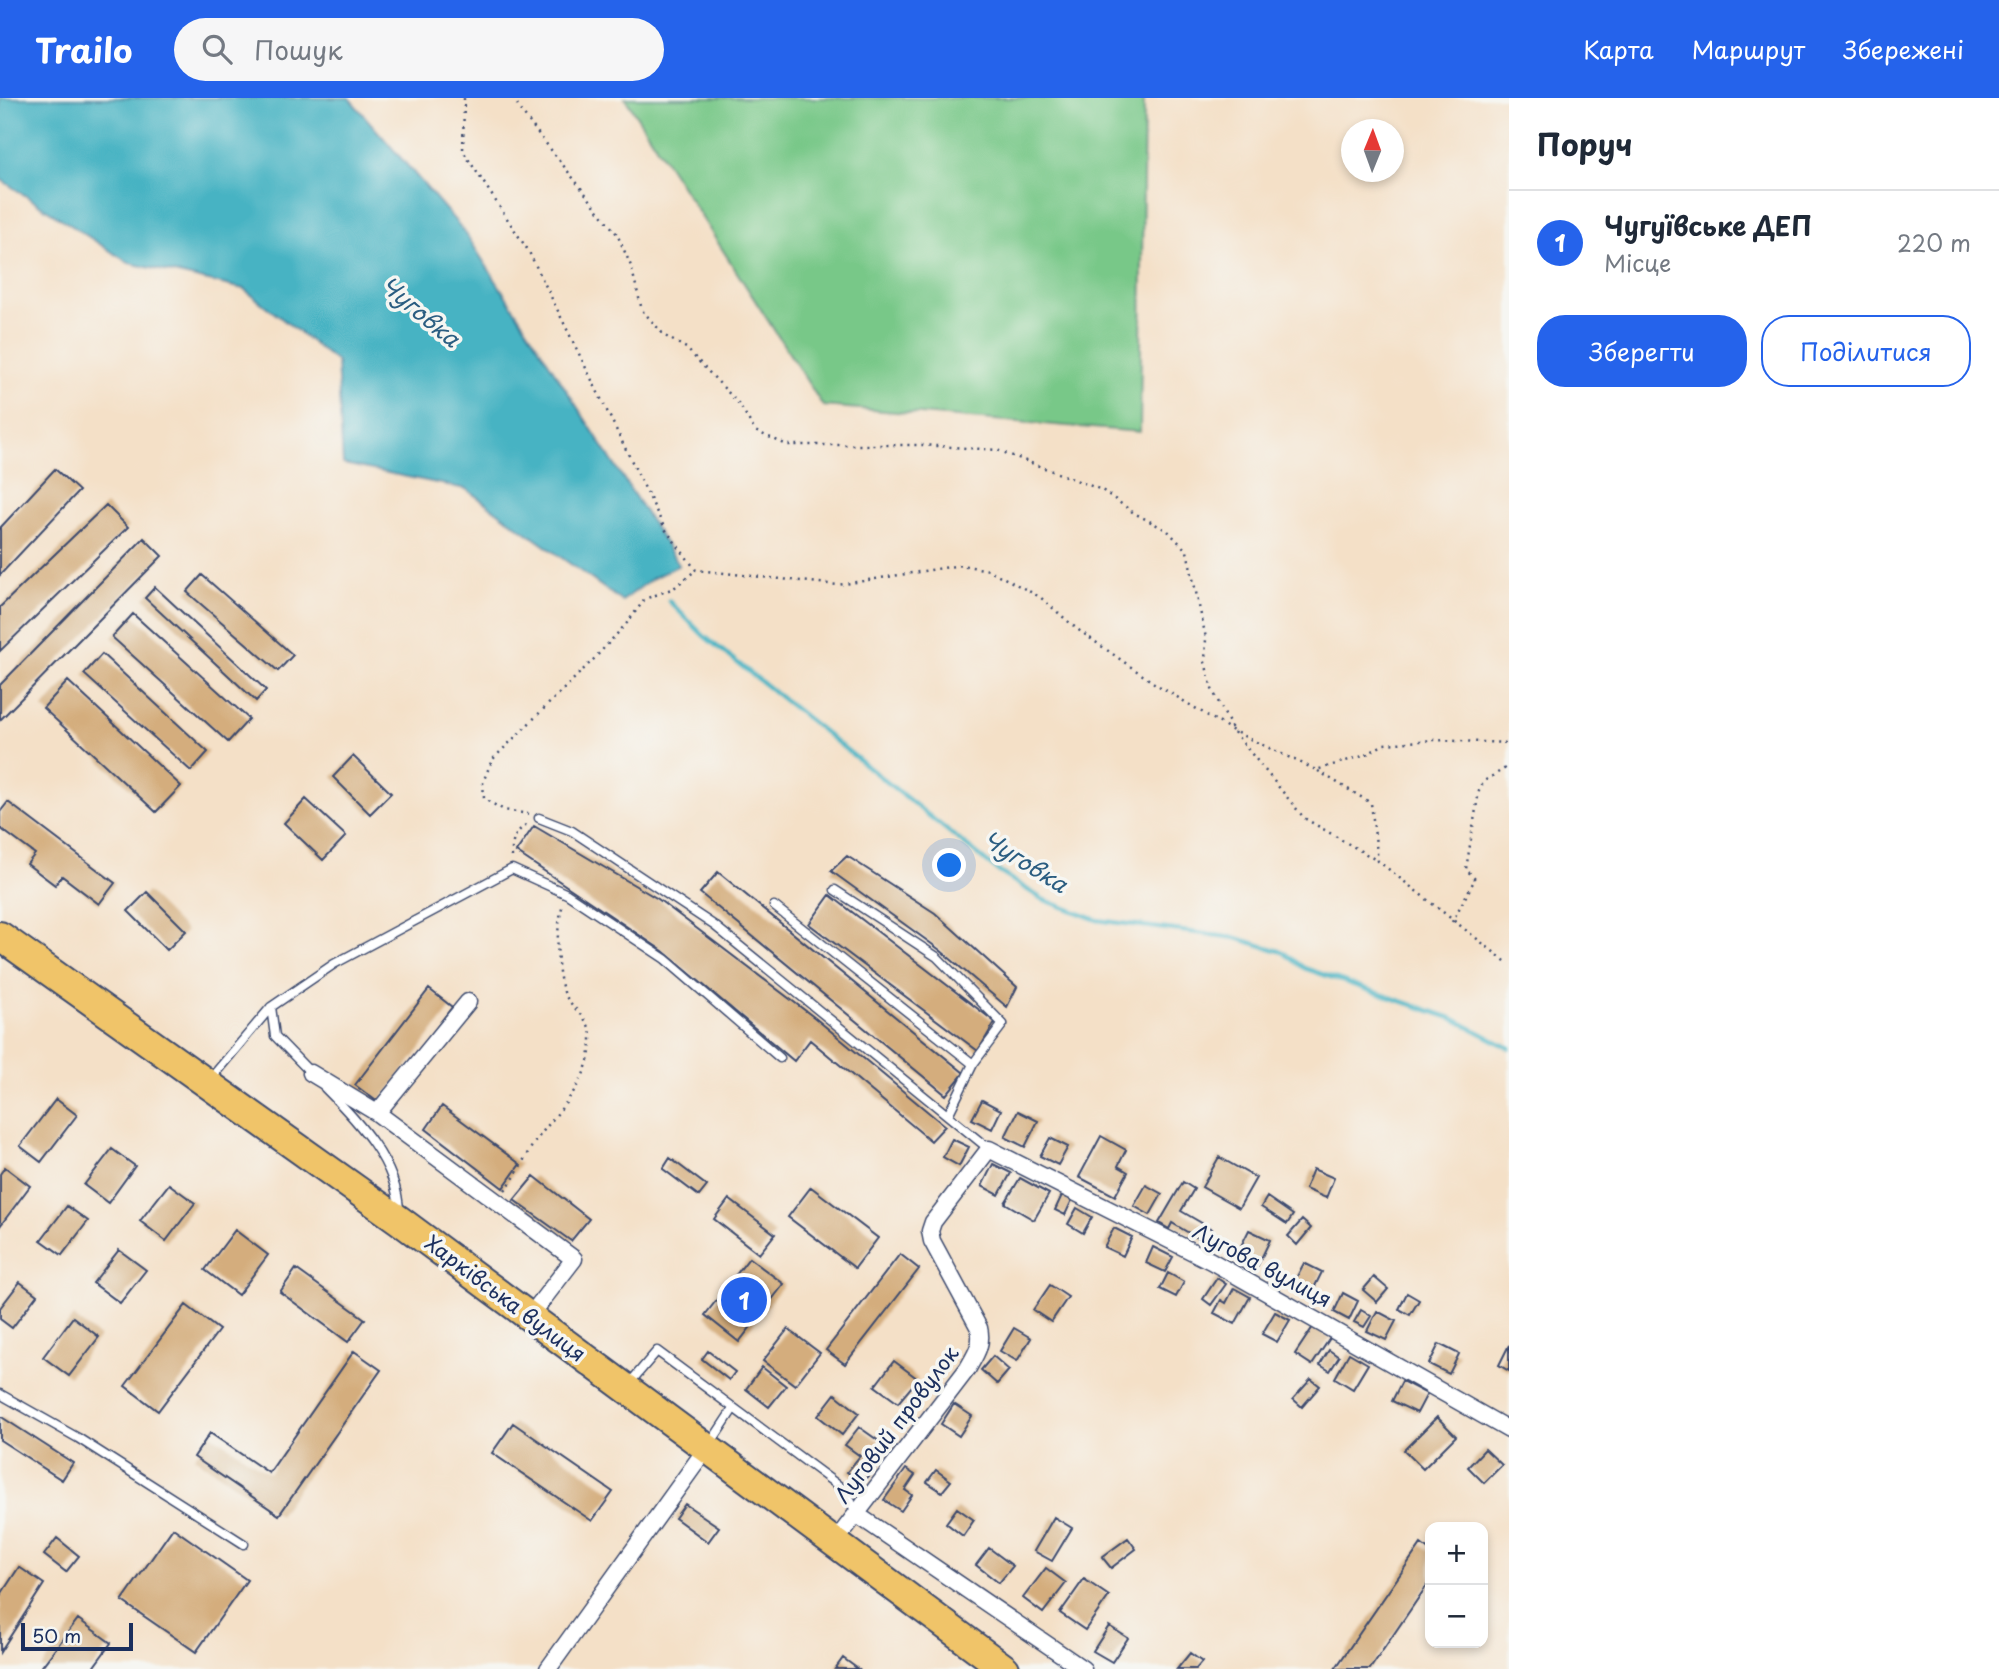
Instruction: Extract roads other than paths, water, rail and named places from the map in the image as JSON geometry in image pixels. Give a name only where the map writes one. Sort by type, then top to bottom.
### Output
[{"type":"highway","name":"Харківська вулиця","points":[[0,936],[399,1220],[1006,1669]]},
{"type":"street","points":[[377,1113],[468,1002]]},
{"type":"street","points":[[311,1073],[377,1113],[574,1259],[530,1316]]},
{"type":"street","name":"Лугова вулиця","points":[[989,1149],[1211,1261],[1419,1376],[1509,1430]]},
{"type":"street","name":"Луговий провулок","points":[[834,1543],[968,1368],[979,1349],[979,1328],[932,1241],[930,1231],[933,1222],[989,1149]]},
{"type":"street","points":[[548,1669],[706,1449]]},
{"type":"street","points":[[856,1514],[1083,1669]]},
{"type":"lane","points":[[538,818],[572,831],[715,926],[989,1149]]},
{"type":"lane","points":[[206,1083],[271,1007],[334,964],[512,869],[567,894],[665,958],[780,1058]]},
{"type":"lane","points":[[835,890],[937,957],[1003,1024],[973,1064],[948,1115]]},
{"type":"lane","points":[[774,906],[973,1064]]},
{"type":"lane","points":[[271,1007],[275,1036],[343,1106],[384,1159],[398,1200],[399,1220]]},
{"type":"lane","points":[[625,1389],[656,1351],[847,1492],[856,1514]]},
{"type":"lane","points":[[0,1394],[78,1438],[244,1544]]},
{"type":"lane","points":[[706,1449],[733,1409]]},
{"type":"water","points":[[0,98],[349,98],[464,231],[679,565],[653,578],[622,601],[466,489],[343,464],[337,362],[244,289],[129,263],[0,179]]},
{"type":"waterway","name":"Чуговка","points":[[669,601],[704,636],[998,871],[1042,899],[1097,920],[1236,938],[1283,952],[1304,968],[1454,1019],[1509,1048]]},
{"type":"place","name":"Чугуївське ДЕП","points":[[744,1300]]}]
